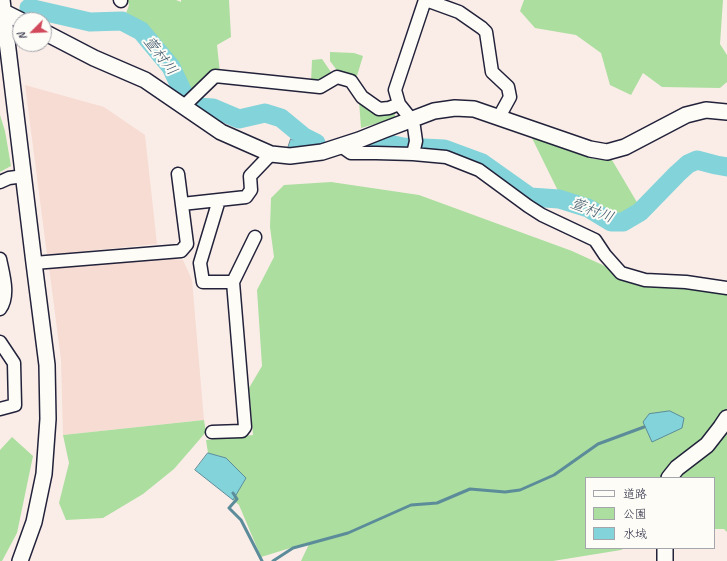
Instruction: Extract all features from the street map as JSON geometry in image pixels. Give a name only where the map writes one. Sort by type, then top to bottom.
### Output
[{"type":"street","points":[[413,154],[416,141],[414,127],[411,119],[399,104],[395,90],[426,0],[459,12],[486,32],[492,72],[508,87],[510,97],[499,117]]},
{"type":"street","points":[[2,8],[12,15]]},
{"type":"street","points":[[2,8],[47,365],[48,419],[44,474],[34,522],[20,561]]},
{"type":"street","points":[[52,36],[94,58],[145,80],[187,103],[222,132],[271,154],[290,156],[322,152],[434,111],[455,108],[474,109],[590,149],[607,152],[625,148],[686,115],[706,110],[727,112]]},
{"type":"street","points":[[187,103],[215,76],[320,87],[337,77],[351,81],[362,97],[379,109],[389,108],[399,104]]},
{"type":"street","points":[[341,146],[351,153],[413,154],[446,157],[479,170],[542,215],[595,240],[605,255],[621,272],[645,280],[686,282],[727,288]]},
{"type":"street","points":[[182,204],[246,196],[251,190],[250,176],[271,154]]},
{"type":"street","points":[[34,262],[181,250],[187,244],[178,174]]},
{"type":"street","points":[[0,182],[9,178],[24,176]]},
{"type":"street","points":[[219,200],[200,262],[202,282],[233,282]]},
{"type":"street","points":[[212,432],[242,431],[245,427],[233,282],[255,237]]},
{"type":"street","points":[[0,259],[6,291],[3,305],[0,309]]},
{"type":"street","points":[[0,342],[14,363],[15,405],[0,409]]},
{"type":"street","points":[[670,477],[677,468],[707,445],[727,418]]},
{"type":"street","points":[[665,549],[665,561]]},
{"type":"shaded area","points":[[25,85],[104,107],[145,135],[157,244],[47,255]]},
{"type":"shaded area","points":[[158,257],[183,260],[192,280],[204,420],[63,435],[61,360],[49,267]]},
{"type":"green space","points":[[127,0],[176,0],[181,2],[181,0],[229,0],[231,37],[217,45],[220,73],[190,96],[169,56],[141,27],[124,19],[129,5]]},
{"type":"green space","points":[[524,0],[723,0],[720,44],[727,55],[727,82],[720,88],[662,87],[643,73],[631,95],[610,85],[601,53],[576,35],[535,28],[520,11]]},
{"type":"green space","points":[[330,52],[354,53],[363,56],[356,79],[339,73],[330,61]]},
{"type":"green space","points":[[322,59],[333,75],[321,84],[311,83],[312,60]]},
{"type":"green space","points":[[359,101],[395,108],[395,118],[361,128]]},
{"type":"green space","points":[[0,115],[5,131],[11,166],[0,172]]},
{"type":"green space","points":[[531,136],[594,159],[612,160],[638,204],[623,215],[610,215],[587,201],[559,193]]},
{"type":"green space","points":[[331,182],[419,195],[572,251],[642,283],[727,292],[727,532],[724,529],[715,529],[715,477],[585,477],[585,549],[623,549],[553,561],[301,561],[310,542],[261,557],[239,505],[233,500],[246,478],[226,458],[208,453],[206,440],[253,435],[249,388],[262,366],[257,290],[274,257],[270,227],[271,198],[284,185]]},
{"type":"green space","points":[[204,420],[206,432],[174,469],[143,494],[103,518],[66,520],[59,503],[69,463],[63,435]]},
{"type":"green space","points":[[12,437],[33,456],[17,533],[2,561],[0,561],[0,450]]},
{"type":"water","points":[[291,139],[304,145],[303,148],[288,148]]},
{"type":"water","points":[[670,411],[684,418],[682,428],[652,442],[643,422],[649,414]]},
{"type":"water","points":[[208,453],[226,458],[246,478],[233,500],[195,470]]},
{"type":"waterway","name":"萱村川","points":[[29,8],[90,22],[122,21],[141,31],[171,67],[187,101],[196,107],[213,108],[239,119],[265,113],[281,118],[304,137],[316,143]]},
{"type":"waterway","name":"萱村川","points":[[375,141],[403,147],[444,149],[482,163],[530,197],[559,199],[588,208],[611,222],[623,222],[640,212],[688,164],[697,160],[727,167]]},
{"type":"waterway","points":[[273,561],[293,548],[348,533],[411,505],[437,503],[470,489],[505,492],[520,490],[554,475],[598,444],[644,427]]},
{"type":"waterway","points":[[233,493],[237,499],[229,508],[241,520],[262,561]]}]
